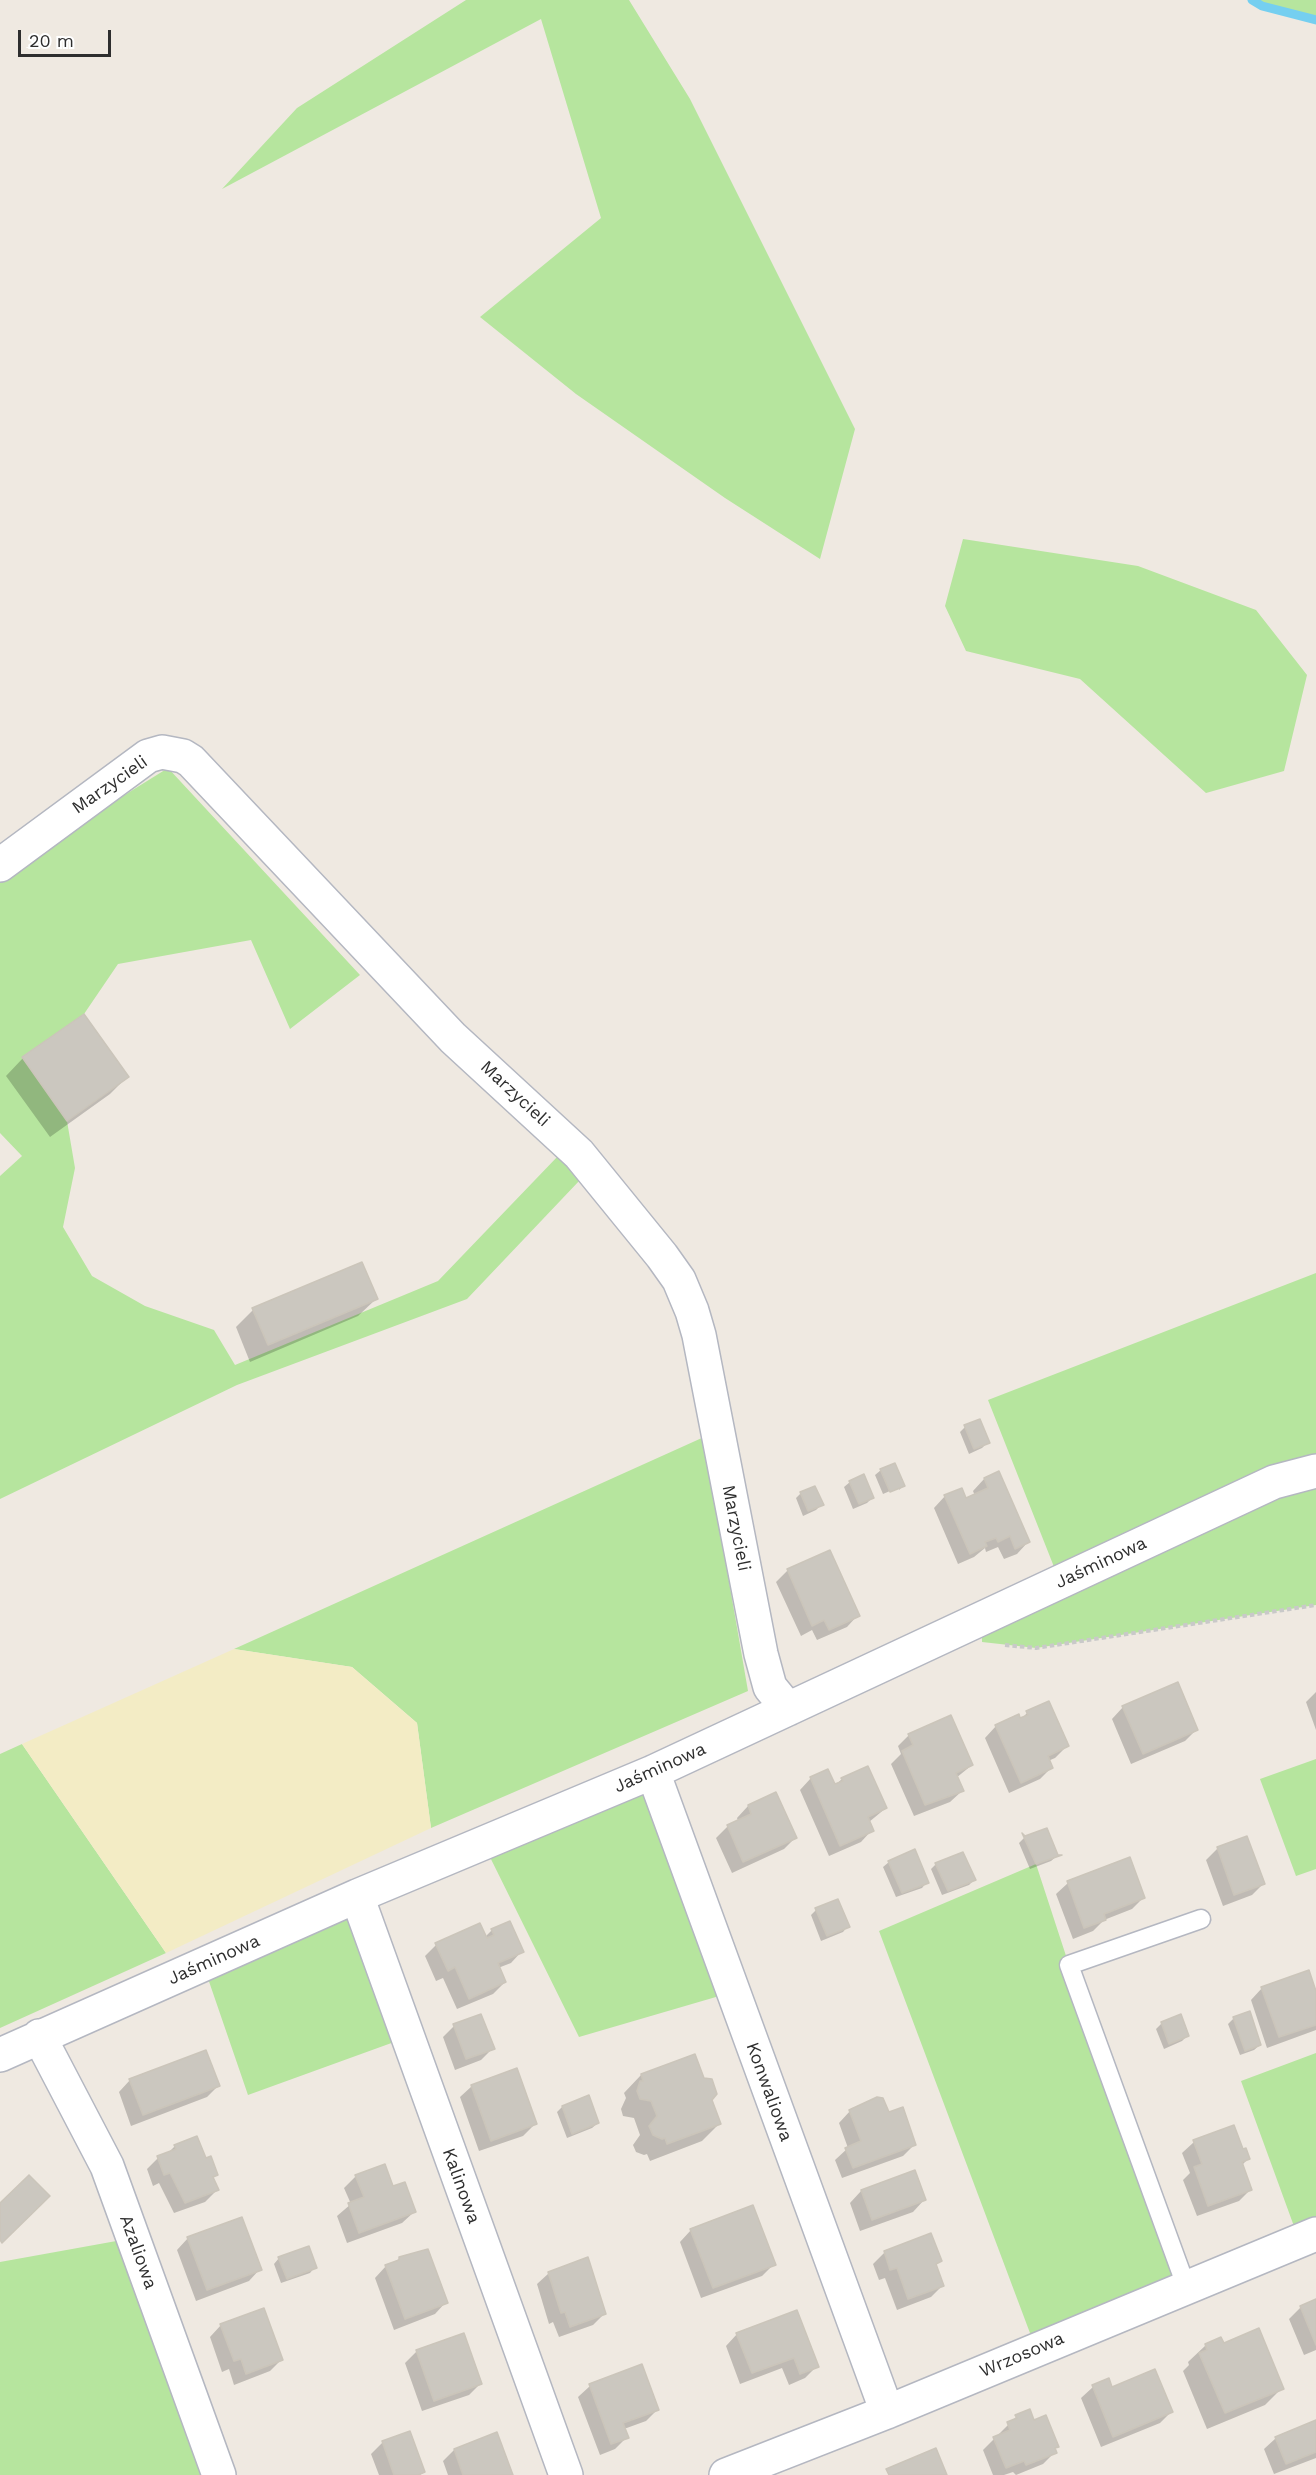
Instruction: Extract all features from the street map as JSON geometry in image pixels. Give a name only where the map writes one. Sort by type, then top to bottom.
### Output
[{"type":"street","name":"Marzycieli","points":[[0,865],[148,756],[162,752],[183,756],[192,761],[453,1038],[579,1154],[668,1264],[679,1280],[692,1311],[699,1335],[761,1654],[770,1687],[788,1708]]},
{"type":"street","name":"Jaśminowa","points":[[0,2055],[357,1896],[652,1772],[1274,1482],[1316,1472]]},
{"type":"street","name":"Konwaliowa","points":[[652,1772],[887,2412]]},
{"type":"street","name":"Kalinowa","points":[[357,1896],[566,2475]]},
{"type":"street","name":"Azaliowa","points":[[39,2036],[107,2166],[219,2475]]},
{"type":"street","name":"Wrzosowa","points":[[726,2475],[887,2412],[1316,2234]]},
{"type":"lane","points":[[1186,2286],[1069,1965],[1201,1919]]},
{"type":"path","points":[[1004,1644],[1036,1648],[1316,1605]]},
{"type":"green space","points":[[466,0],[629,0],[690,99],[855,429],[820,559],[725,498],[576,394],[480,317],[601,218],[541,19],[222,189],[297,108]]},
{"type":"green space","points":[[1252,0],[1316,0],[1316,20],[1262,6]]},
{"type":"green space","points":[[963,539],[1138,566],[1256,610],[1307,675],[1284,771],[1206,793],[1080,679],[966,651],[945,606]]},
{"type":"green space","points":[[168,768],[360,975],[290,1029],[251,940],[118,964],[84,1014],[23,1057],[67,1121],[75,1168],[63,1227],[92,1276],[145,1306],[214,1330],[235,1365],[438,1281],[558,1156],[580,1180],[467,1299],[237,1385],[0,1499],[0,1176],[22,1156],[0,1133],[0,883],[115,801]]},
{"type":"green space","points":[[1316,1273],[1316,1605],[1036,1648],[982,1642],[982,1619],[1060,1582],[988,1400]]},
{"type":"green space","points":[[704,1437],[748,1691],[431,1828],[417,1723],[352,1667],[234,1649]]},
{"type":"green space","points":[[22,1744],[166,1953],[0,2028],[0,1754]]},
{"type":"green space","points":[[1316,1759],[1316,1869],[1296,1876],[1260,1779]]},
{"type":"green space","points":[[653,1772],[733,1992],[579,2037],[483,1843]]},
{"type":"green space","points":[[1036,1864],[1069,1965],[1186,2286],[1036,2349],[879,1931]]},
{"type":"green space","points":[[357,1896],[408,2037],[248,2095],[203,1964]]},
{"type":"green space","points":[[1316,2053],[1316,2234],[1299,2240],[1241,2081]]},
{"type":"green space","points":[[133,2238],[219,2475],[0,2475],[0,2262]]},
{"type":"sand","points":[[234,1649],[352,1667],[417,1723],[431,1828],[166,1953],[22,1744]]},
{"type":"building","points":[[84,1014],[129,1077],[67,1121],[22,1057]]},
{"type":"building","points":[[362,1262],[378,1299],[268,1345],[252,1308]]},
{"type":"building","points":[[980,1419],[990,1443],[974,1449],[964,1425]]},
{"type":"building","points":[[895,1463],[905,1486],[890,1492],[880,1469]]},
{"type":"building","points":[[999,1471],[1030,1542],[1015,1549],[1010,1536],[998,1542],[996,1538],[985,1542],[987,1546],[970,1554],[944,1495],[962,1488],[966,1498],[988,1488],[984,1478]]},
{"type":"building","points":[[864,1474],[874,1498],[859,1504],[849,1481]]},
{"type":"building","points":[[815,1486],[824,1505],[808,1511],[800,1492]]},
{"type":"building","points":[[830,1550],[860,1616],[829,1630],[824,1620],[812,1626],[787,1569]]},
{"type":"building","points":[[1178,1682],[1198,1730],[1143,1754],[1122,1706]]},
{"type":"building","points":[[1049,1701],[1069,1746],[1048,1756],[1053,1768],[1021,1783],[995,1725],[1019,1714],[1020,1718],[1028,1715],[1026,1711]]},
{"type":"building","points":[[951,1715],[973,1765],[956,1773],[964,1791],[925,1805],[902,1751],[913,1745],[908,1734]]},
{"type":"building","points":[[868,1766],[887,1808],[868,1817],[874,1831],[840,1846],[810,1777],[828,1769],[835,1784],[843,1781],[841,1778]]},
{"type":"building","points":[[776,1792],[797,1838],[743,1862],[727,1825],[751,1814],[748,1805]]},
{"type":"building","points":[[1047,1828],[1058,1855],[1062,1855],[1036,1864],[1022,1833],[1025,1836]]},
{"type":"building","points":[[1247,1836],[1265,1884],[1234,1895],[1217,1847]]},
{"type":"building","points":[[915,1849],[929,1883],[902,1893],[888,1861]]},
{"type":"building","points":[[963,1852],[976,1880],[948,1891],[935,1863]]},
{"type":"building","points":[[1130,1857],[1145,1898],[1104,1914],[1106,1920],[1084,1928],[1067,1881]]},
{"type":"building","points":[[838,1899],[850,1927],[827,1936],[815,1908]]},
{"type":"building","points":[[510,1921],[524,1952],[498,1963],[506,1982],[469,1999],[455,1967],[448,1971],[435,1943],[480,1923],[487,1938],[494,1935],[491,1929]]},
{"type":"building","points":[[1309,1970],[1316,1991],[1316,2025],[1279,2037],[1261,1987]]},
{"type":"building","points":[[1250,2011],[1261,2045],[1245,2051],[1233,2017]]},
{"type":"building","points":[[481,2014],[495,2049],[466,2059],[453,2024]]},
{"type":"building","points":[[1181,2014],[1189,2036],[1169,2044],[1161,2022]]},
{"type":"building","points":[[206,2050],[220,2086],[143,2115],[129,2079]]},
{"type":"building","points":[[695,2054],[704,2078],[712,2079],[717,2094],[712,2100],[721,2124],[667,2144],[665,2138],[653,2135],[649,2126],[657,2116],[651,2101],[640,2099],[637,2091],[640,2081],[643,2081],[641,2074]]},
{"type":"building","points":[[517,2068],[537,2124],[491,2141],[471,2085]]},
{"type":"building","points":[[589,2095],[599,2123],[572,2134],[562,2106]]},
{"type":"building","points":[[877,2097],[883,2098],[889,2112],[903,2107],[916,2145],[853,2168],[845,2148],[861,2141],[849,2110]]},
{"type":"building","points":[[1234,2125],[1243,2149],[1246,2148],[1250,2159],[1242,2162],[1252,2190],[1208,2206],[1194,2167],[1202,2164],[1193,2140]]},
{"type":"building","points":[[197,2136],[206,2158],[211,2156],[218,2175],[213,2177],[219,2190],[185,2203],[170,2173],[164,2175],[157,2156],[176,2149],[174,2145]]},
{"type":"building","points":[[385,2164],[393,2186],[405,2182],[416,2212],[359,2233],[348,2203],[364,2197],[355,2175]]},
{"type":"building","points":[[915,2170],[926,2200],[872,2220],[861,2190]]},
{"type":"building","points":[[29,2175],[50,2196],[2,2243],[0,2240],[0,2203]]},
{"type":"building","points":[[753,2205],[776,2265],[713,2288],[690,2229]]},
{"type":"building","points":[[242,2217],[262,2270],[207,2290],[187,2237]]},
{"type":"building","points":[[931,2233],[942,2261],[936,2264],[944,2286],[908,2299],[897,2268],[890,2270],[884,2251]]},
{"type":"building","points":[[309,2246],[317,2268],[287,2279],[278,2257]]},
{"type":"building","points":[[428,2249],[448,2303],[405,2319],[385,2265],[399,2260],[399,2257]]},
{"type":"building","points":[[588,2257],[606,2314],[570,2327],[565,2312],[561,2313],[548,2272]]},
{"type":"building","points":[[1316,2299],[1316,2345],[1300,2306]]},
{"type":"building","points":[[264,2308],[283,2360],[246,2374],[241,2359],[234,2361],[220,2324]]},
{"type":"building","points":[[797,2310],[819,2367],[800,2374],[794,2358],[752,2373],[736,2333]]},
{"type":"building","points":[[1259,2328],[1284,2389],[1225,2413],[1199,2353],[1207,2350],[1205,2344],[1221,2337],[1224,2343]]},
{"type":"building","points":[[464,2333],[482,2384],[434,2401],[416,2350]]},
{"type":"building","points":[[642,2364],[659,2410],[623,2423],[629,2438],[611,2444],[589,2384]]},
{"type":"building","points":[[1155,2369],[1173,2412],[1113,2437],[1092,2385],[1109,2378],[1112,2387]]},
{"type":"building","points":[[1030,2409],[1034,2420],[1046,2415],[1059,2447],[1055,2448],[1057,2453],[1026,2465],[1024,2461],[1006,2468],[993,2437],[1010,2430],[1007,2422],[1017,2418],[1015,2415]]},
{"type":"building","points":[[1316,2420],[1316,2452],[1286,2464],[1275,2437]]},
{"type":"building","points":[[410,2431],[425,2472],[418,2475],[394,2475],[382,2441]]},
{"type":"building","points":[[497,2432],[513,2475],[463,2475],[454,2449]]},
{"type":"building","points":[[936,2448],[947,2475],[889,2475],[886,2469]]},
{"type":"waterway","points":[[1252,0],[1262,6],[1316,20]]}]
